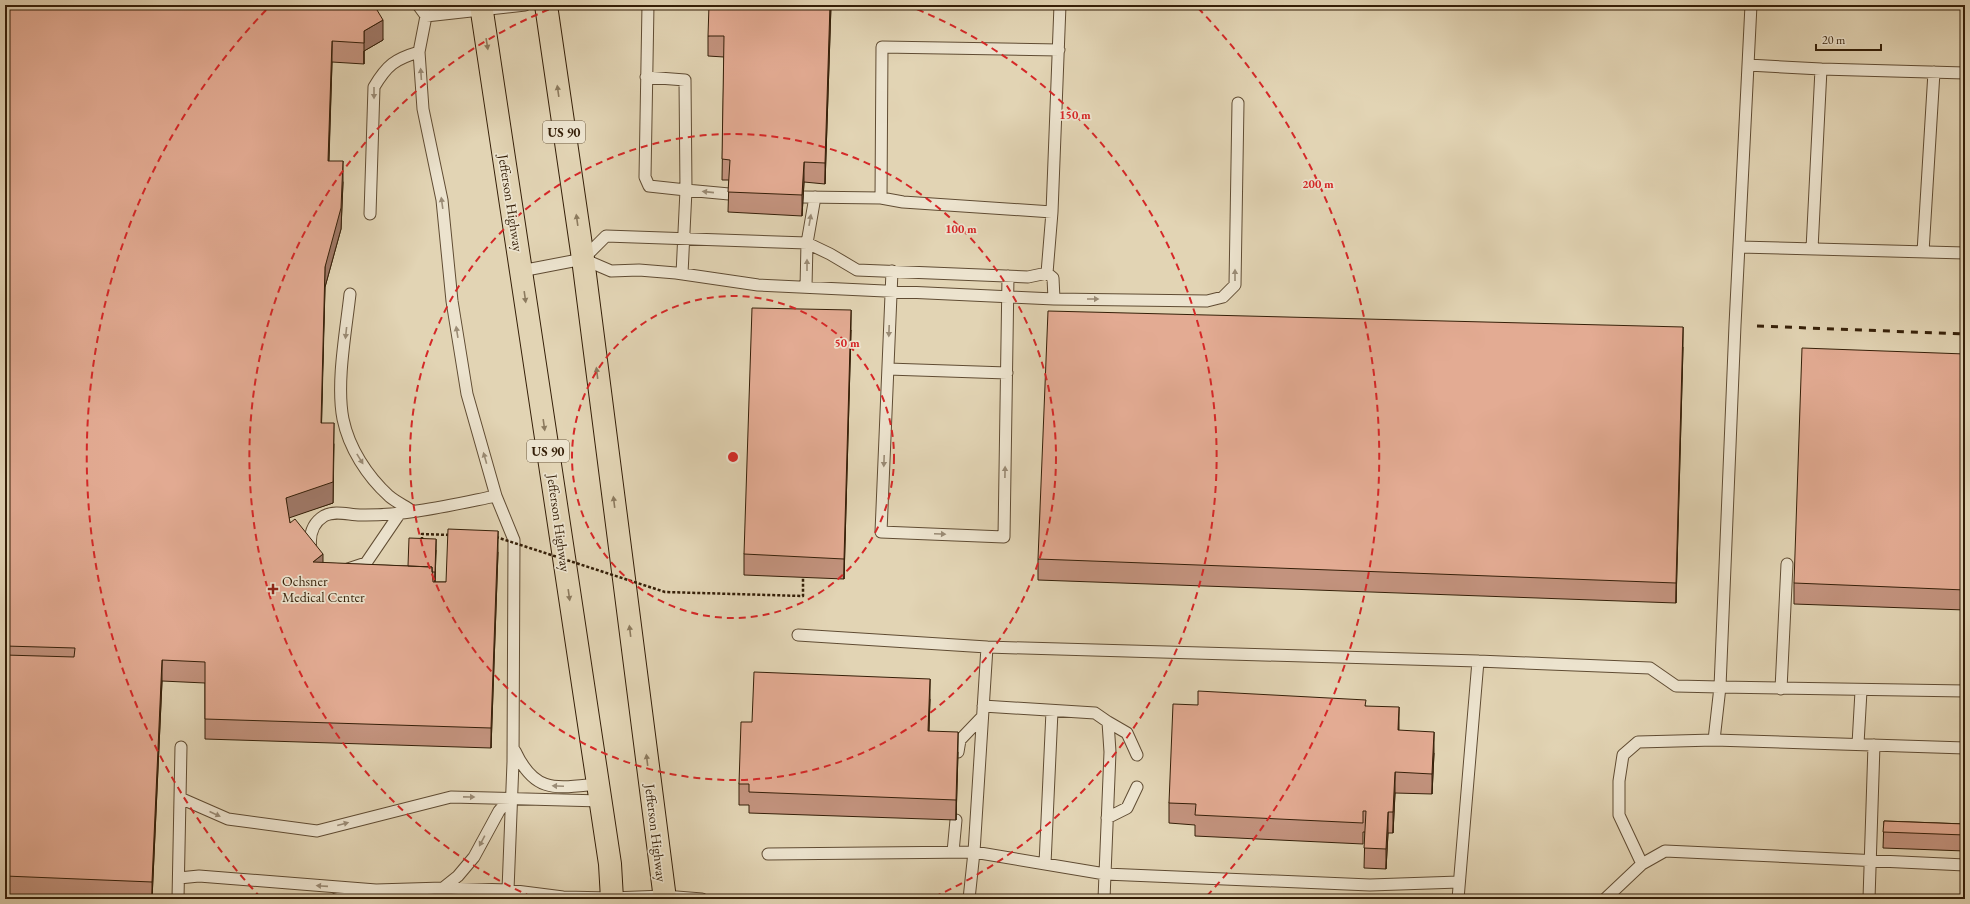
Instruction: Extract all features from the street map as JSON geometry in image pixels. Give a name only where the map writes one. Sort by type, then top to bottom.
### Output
[{"type":"main road","name":"Jefferson Highway","points":[[546,5],[583,259],[664,897]]},
{"type":"main road","name":"Jefferson Highway","points":[[482,8],[610,864],[612,899]]},
{"type":"lane","points":[[418,5],[426,16],[419,52],[423,109],[442,200],[452,301],[467,394],[496,496],[514,540],[513,746],[508,890]]},
{"type":"lane","points":[[426,16],[482,8],[525,5]]},
{"type":"lane","points":[[648,5],[645,178],[649,186],[730,194]]},
{"type":"lane","points":[[1047,274],[1052,212],[1060,5]]},
{"type":"lane","points":[[1714,740],[1720,687],[1751,5]]},
{"type":"lane","points":[[881,198],[882,47],[1059,50]]},
{"type":"lane","points":[[370,214],[374,87],[382,72],[400,57],[419,52]]},
{"type":"lane","points":[[1748,65],[1821,70],[1965,73]]},
{"type":"lane","points":[[1812,249],[1821,70]]},
{"type":"lane","points":[[1923,252],[1934,72]]},
{"type":"lane","points":[[646,77],[684,80],[686,190],[682,274]]},
{"type":"lane","points":[[583,259],[610,272],[639,270],[682,274],[758,285],[1054,299],[1207,301],[1223,297],[1235,285],[1238,103]]},
{"type":"lane","points":[[803,197],[881,198],[903,202],[1052,212]]},
{"type":"lane","points":[[806,287],[807,243],[815,197]]},
{"type":"lane","points":[[521,271],[583,259],[606,236],[683,237],[807,243],[830,254],[857,270],[1028,277],[1047,274],[1053,278],[1054,299]]},
{"type":"lane","points":[[1739,248],[1965,253]]},
{"type":"lane","points":[[892,271],[881,532],[1004,537],[1008,276]]},
{"type":"lane","points":[[350,294],[341,384],[343,418],[353,448],[370,476],[390,496],[412,511]]},
{"type":"lane","points":[[888,369],[1007,373]]},
{"type":"lane","points":[[316,560],[312,554],[309,536],[318,522],[325,516],[341,513],[359,515],[400,513],[496,496]]},
{"type":"lane","points":[[339,570],[366,563],[385,533],[395,523],[400,513]]},
{"type":"lane","points":[[1781,689],[1787,564]]},
{"type":"lane","points":[[798,635],[987,648],[1478,661],[1650,668],[1676,686],[1861,691],[1965,691]]},
{"type":"lane","points":[[969,899],[974,852],[987,648]]},
{"type":"lane","points":[[1458,899],[1478,661]]},
{"type":"lane","points":[[1858,744],[1861,691]]},
{"type":"lane","points":[[983,711],[1052,711],[1095,714],[1127,732],[1137,755]]},
{"type":"lane","points":[[958,752],[960,740],[983,711]]},
{"type":"lane","points":[[1045,864],[1052,711]]},
{"type":"lane","points":[[1104,899],[1110,752],[1108,722]]},
{"type":"lane","points":[[1642,864],[1619,815],[1619,781],[1623,755],[1638,742],[1714,740],[1965,748]]},
{"type":"lane","points":[[1870,899],[1874,745]]},
{"type":"lane","points":[[513,746],[525,771],[546,785],[599,793]]},
{"type":"lane","points":[[178,899],[181,747]]},
{"type":"lane","points":[[1107,818],[1127,808],[1137,787]]},
{"type":"lane","points":[[180,798],[228,819],[317,831],[451,797],[511,797],[599,793]]},
{"type":"lane","points":[[443,888],[458,876],[474,857],[498,811],[511,797]]},
{"type":"lane","points":[[953,852],[956,820]]},
{"type":"lane","points":[[1605,899],[1642,864],[1665,851],[1965,865]]},
{"type":"lane","points":[[768,854],[974,852],[1105,874],[1370,885],[1459,882]]},
{"type":"lane","points":[[179,878],[199,876],[376,890],[443,888],[508,890],[563,897],[612,899],[664,897],[702,899]]},
{"type":"lane","points":[[336,899],[376,890]]},
{"type":"path","points":[[422,542],[422,534],[452,535]]},
{"type":"path","points":[[489,535],[665,592],[803,596],[803,578]]},
{"type":"building","name":"Ochsner Medical Center","points":[[5,5],[374,5],[383,20],[364,31],[364,43],[332,41],[328,161],[343,161],[341,208],[325,267],[321,423],[334,423],[333,482],[286,498],[290,523],[295,519],[323,554],[313,562],[432,567],[433,582],[446,582],[448,529],[498,531],[491,728],[205,719],[205,662],[162,660],[152,882],[5,876],[5,655],[74,657],[75,648],[5,646]]},
{"type":"building","points":[[709,5],[830,5],[825,163],[804,162],[802,195],[728,192],[730,160],[722,159],[724,36],[708,36]]},
{"type":"building","points":[[752,308],[851,310],[844,559],[744,554]]},
{"type":"building","points":[[1048,311],[1683,327],[1676,583],[1038,559]]},
{"type":"building","points":[[1802,348],[1965,354],[1965,590],[1794,583]]},
{"type":"building","points":[[409,538],[436,539],[435,572],[432,572],[432,567],[408,566]]},
{"type":"building","points":[[754,672],[930,679],[928,731],[958,732],[956,800],[749,792],[749,784],[739,784],[741,722],[752,722]]},
{"type":"building","points":[[1198,691],[1366,700],[1365,706],[1399,707],[1398,730],[1434,732],[1432,774],[1395,772],[1393,812],[1388,812],[1386,849],[1364,848],[1366,811],[1363,811],[1363,823],[1195,815],[1196,804],[1169,803],[1173,704],[1198,705]]},
{"type":"building","points":[[1884,821],[1965,824],[1965,835],[1883,832]]},
{"type":"railway","points":[[1757,326],[1965,334]]},
{"type":"place","name":"Ochsner Medical Center","points":[[273,589]]}]
